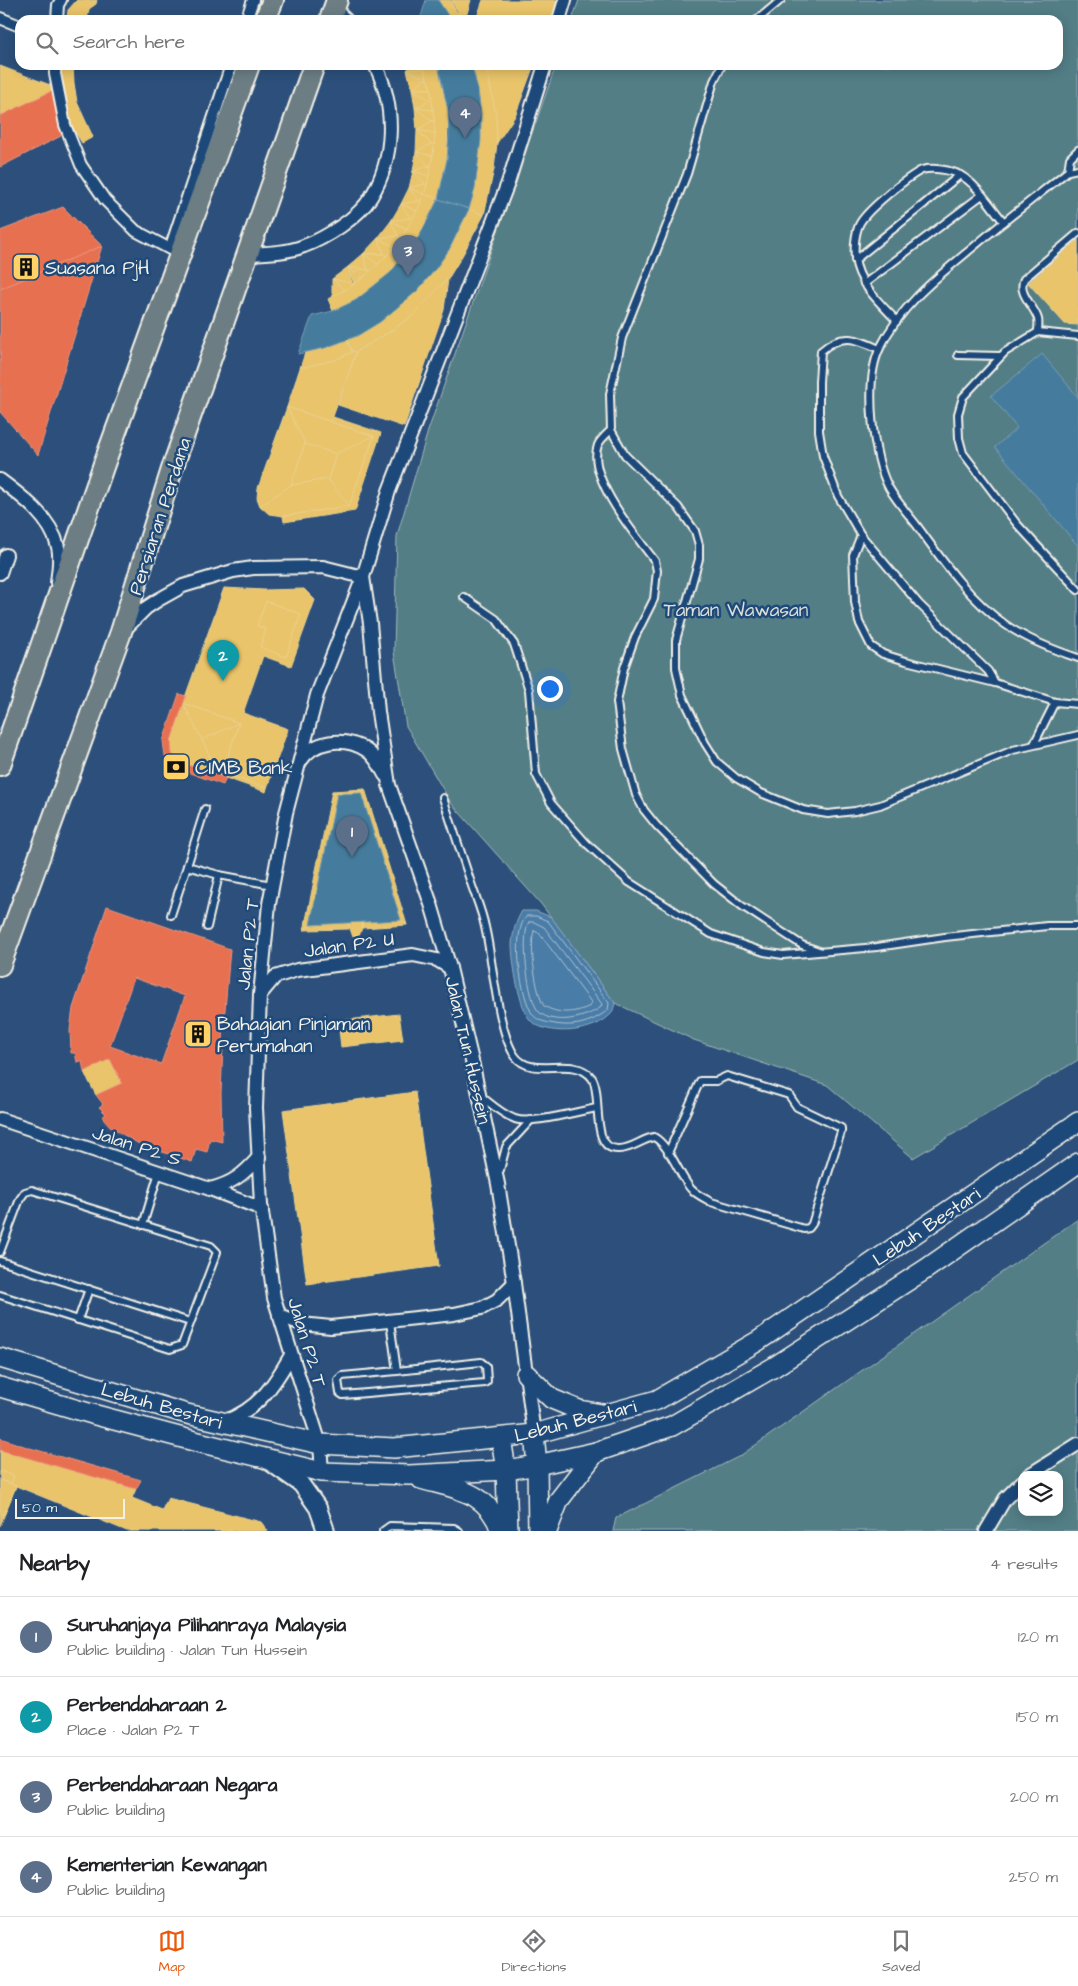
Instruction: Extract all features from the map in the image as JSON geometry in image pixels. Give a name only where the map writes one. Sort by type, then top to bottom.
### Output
[{"type":"main road","points":[[267,15],[272,0]]},
{"type":"main road","points":[[0,765],[56,600],[247,70]]},
{"type":"main road","name":"Persiaran Perdana","points":[[0,965],[121,632],[173,466],[312,70]]},
{"type":"main road","name":"Lebuh Bestari","points":[[0,1358],[221,1422],[320,1444],[394,1448],[534,1434],[657,1400],[758,1340],[1078,1122]]},
{"type":"main road","name":"Lebuh Bestari","points":[[0,1387],[92,1414],[322,1472],[409,1475],[506,1470],[537,1466],[596,1452],[672,1426],[774,1367],[926,1269],[1078,1163]]},
{"type":"main road","points":[[526,1374],[552,1399],[579,1410],[606,1415]]},
{"type":"main road","name":"Jalan Tun Hussein","points":[[534,1434],[537,1466],[538,1531]]},
{"type":"main road","points":[[501,1438],[506,1470],[508,1531]]},
{"type":"main road","points":[[546,1531],[559,1500],[596,1452]]},
{"type":"main road","points":[[409,1475],[471,1493],[491,1510],[501,1531]]},
{"type":"street","points":[[58,15],[60,0]]},
{"type":"street","points":[[248,15],[253,0]]},
{"type":"street","points":[[560,15],[565,0]]},
{"type":"street","points":[[0,18],[15,24]]},
{"type":"street","points":[[54,70],[64,125],[81,165],[105,200],[136,231],[170,249],[229,70]]},
{"type":"street","points":[[247,254],[276,252],[303,247],[331,233],[351,218],[370,198],[382,172],[389,147],[388,100],[378,70]]},
{"type":"street","name":"Jalan P2 T","points":[[322,1472],[320,1444],[274,1298],[262,1209],[256,1108],[260,995],[272,885],[297,767],[317,695],[363,577],[389,491],[508,183],[543,70]]},
{"type":"street","points":[[0,480],[38,513],[50,528],[59,548],[56,600]]},
{"type":"street","points":[[0,573],[6,554]]},
{"type":"street","points":[[121,632],[146,608],[183,586],[233,571],[252,568],[323,567],[363,577]]},
{"type":"street","name":"Jalan Tun Hussein","points":[[363,577],[370,623],[378,712],[389,785],[431,904],[450,968],[479,1095],[500,1195],[534,1434]]},
{"type":"street","points":[[297,767],[304,756],[315,747],[328,742],[341,741],[355,744],[367,750],[377,760],[389,785]]},
{"type":"street","name":"Jalan P2 U","points":[[260,995],[275,977],[297,970],[412,955],[437,960],[450,968]]},
{"type":"street","name":"Jalan P2 S","points":[[0,1120],[210,1189],[262,1209]]},
{"type":"street","points":[[210,1189],[227,1185],[241,1175],[259,1157]]},
{"type":"street","points":[[279,1315],[302,1324],[331,1327],[454,1314],[482,1308],[496,1300],[514,1283]]},
{"type":"street","points":[[221,1422],[243,1414],[259,1403],[275,1384],[291,1355]]},
{"type":"street","points":[[1035,1471],[1078,1444]]},
{"type":"street","points":[[265,1459],[300,1484],[318,1508],[326,1531]]},
{"type":"street","points":[[986,1531],[1004,1499],[1018,1486]]},
{"type":"lane","points":[[763,15],[781,0]]},
{"type":"lane","points":[[720,70],[714,81],[688,174],[622,338],[610,394],[610,430],[625,455],[678,507],[695,531],[699,545],[699,559],[676,640],[676,668],[682,695],[706,743],[717,762],[736,778],[761,793],[803,810],[828,814],[880,805],[1013,750],[1078,735]]},
{"type":"lane","points":[[1068,171],[1070,158],[1078,150]]},
{"type":"lane","points":[[1078,169],[1068,171],[910,301],[879,349],[873,372],[871,398],[872,421],[882,470],[889,487],[952,573],[971,594],[1006,625],[1050,648],[1078,658]]},
{"type":"lane","points":[[897,320],[864,284],[855,260],[855,244],[860,224],[880,200],[923,170],[943,170],[960,175],[982,195],[1004,222]]},
{"type":"lane","points":[[855,260],[960,175]]},
{"type":"lane","points":[[864,284],[982,195]]},
{"type":"lane","points":[[1038,332],[1038,320],[1022,291],[1024,279],[1078,233]]},
{"type":"lane","points":[[1078,336],[1038,332],[1000,356],[963,397],[958,414],[958,438],[963,453],[1017,524],[1078,590]]},
{"type":"lane","points":[[879,349],[855,338],[845,339],[828,345],[821,351],[819,431],[823,456],[838,496],[861,535],[919,604],[988,671],[995,683]]},
{"type":"lane","points":[[958,355],[1000,356]]},
{"type":"lane","points":[[610,430],[598,444],[596,465],[616,508],[655,561],[657,571],[654,599],[635,637],[624,668],[617,702],[623,748],[636,795],[644,810],[656,825],[714,884],[742,906],[802,945],[823,952]]},
{"type":"lane","points":[[861,535],[853,555],[855,602],[859,622],[871,646],[883,654],[906,661],[995,683],[1055,702],[1078,704]]},
{"type":"lane","points":[[464,597],[496,619],[514,644],[529,690],[536,774],[551,802],[586,842],[629,882],[711,934],[764,952],[783,955],[877,947],[945,937],[1047,926],[1078,926]]},
{"type":"lane","points":[[1034,744],[1055,702]]},
{"type":"lane","points":[[443,798],[485,927],[503,1025],[513,1052],[516,1057],[528,1065],[574,1068],[591,1078],[595,1087],[602,1141],[608,1146],[616,1149],[625,1148],[654,1137],[668,1153],[691,1189],[701,1196],[711,1202],[804,1229],[809,1228],[812,1224],[841,1128],[796,1107],[790,1095],[727,1076],[716,1081],[700,1081],[668,1153]]},
{"type":"lane","points":[[171,915],[205,809]]},
{"type":"lane","points":[[187,866],[219,875],[272,885]]},
{"type":"lane","points":[[206,927],[219,875]]},
{"type":"lane","points":[[479,1095],[499,1111],[516,1120],[531,1120],[597,1108]]},
{"type":"lane","points":[[500,1195],[500,1166],[506,1148],[531,1120]]},
{"type":"lane","points":[[143,1225],[159,1172]]},
{"type":"lane","points":[[0,1252],[20,1199],[25,1192],[32,1190],[211,1246],[217,1252],[182,1345],[170,1350],[0,1295]]},
{"type":"lane","points":[[0,1261],[190,1322]]},
{"type":"lane","points":[[78,1320],[89,1289]]},
{"type":"lane","points":[[390,1322],[397,1370]]},
{"type":"lane","points":[[481,1362],[486,1366],[487,1381],[485,1383],[343,1395],[340,1393],[338,1380],[342,1376],[397,1370],[481,1362]]},
{"type":"lane","points":[[384,1531],[390,1526],[454,1528],[459,1531]]},
{"type":"green space","name":"Taman Wawasan","points":[[579,0],[1078,0],[1078,1060],[913,1158],[827,1085],[694,1040],[615,1003],[541,904],[451,803],[406,726],[394,652],[397,536],[428,431],[554,70],[1063,70],[1063,15],[574,15]]},
{"type":"green space","points":[[1078,1219],[1078,1531],[613,1531],[616,1518],[740,1456]]},
{"type":"water","points":[[522,911],[536,911],[551,917],[615,1003],[611,1014],[604,1020],[584,1028],[561,1031],[540,1027],[527,1016],[517,985],[512,951],[516,922]]},
{"type":"building: Homes","points":[[77,0],[97,0],[96,4],[89,9],[88,15],[68,15],[68,10]]},
{"type":"building: Homes","points":[[438,0],[450,0],[460,15],[448,15]]},
{"type":"building: Homes","points":[[451,0],[471,0],[466,15],[460,15]]},
{"type":"building: Homes","points":[[483,0],[558,0],[553,15],[478,15]]},
{"type":"building: Homes","points":[[0,66],[58,88],[0,116]]},
{"type":"building: Homes","points":[[59,70],[73,70],[77,102],[93,137],[82,143],[71,125],[64,105]]},
{"type":"building: Homes","points":[[407,70],[424,70],[427,79]]},
{"type":"building: Homes","points":[[407,70],[425,79],[412,89]]},
{"type":"building: Homes","points":[[424,70],[439,70],[448,111],[447,159],[438,199],[424,194],[431,166],[435,133],[431,89]]},
{"type":"building: Homes","points":[[473,70],[487,70],[496,115],[497,143],[494,169],[484,215],[469,209],[475,189],[481,140],[481,114]]},
{"type":"building: Homes","points":[[487,70],[532,70],[515,116],[497,143],[496,115]]},
{"type":"building: Homes","points":[[427,79],[431,89],[412,89]]},
{"type":"building: Homes","points":[[412,89],[431,89],[432,100],[430,100]]},
{"type":"building: Homes","points":[[412,89],[430,100],[415,108]]},
{"type":"building: Homes","points":[[432,100],[433,110],[415,108]]},
{"type":"building: Homes","points":[[415,108],[433,110],[434,121],[432,121]]},
{"type":"building: Homes","points":[[415,108],[432,121],[417,130]]},
{"type":"building: Homes","points":[[434,121],[435,133],[417,130]]},
{"type":"building: Homes","points":[[417,130],[435,133],[434,145],[431,144]]},
{"type":"building: Homes","points":[[417,130],[431,144],[416,152]]},
{"type":"building: Homes","points":[[431,144],[434,145],[433,156],[416,152]]},
{"type":"building: Homes","points":[[416,152],[433,156],[431,166],[429,166]]},
{"type":"building: Homes","points":[[416,152],[429,166],[413,171]]},
{"type":"building: Homes","points":[[431,166],[429,176],[413,171]]},
{"type":"building: Homes","points":[[413,171],[429,176],[427,185],[425,184]]},
{"type":"building: Homes","points":[[413,171],[425,184],[409,188]]},
{"type":"building: Homes","points":[[427,185],[424,194],[409,188]]},
{"type":"building: Homes","points":[[409,188],[419,201],[401,204]]},
{"type":"building: Homes","points":[[409,188],[424,194],[421,202],[419,201]]},
{"type":"building: Homes","points":[[424,194],[438,199],[420,235],[406,254],[390,273],[374,287],[356,300],[333,311],[328,299],[363,278],[386,256],[407,229]]},
{"type":"building: Homes","points":[[421,202],[417,211],[401,204]]},
{"type":"building: Homes","points":[[401,204],[410,218],[391,221]]},
{"type":"building: Homes","points":[[401,204],[417,211],[412,219],[410,218]]},
{"type":"building: Homes","points":[[469,209],[484,215],[448,279],[411,317],[353,353],[347,340],[380,322],[417,291],[449,250]]},
{"type":"building: Homes","points":[[412,219],[407,229],[391,221]]},
{"type":"building: Homes","points":[[391,221],[398,236],[378,238]]},
{"type":"building: Homes","points":[[391,221],[407,229],[401,238],[398,236]]},
{"type":"building: Homes","points":[[398,236],[401,238],[394,247],[378,238]]},
{"type":"building: Homes","points":[[378,238],[384,254],[363,254]]},
{"type":"building: Homes","points":[[378,238],[394,247],[386,256],[384,254]]},
{"type":"building: Homes","points":[[1078,240],[1078,325],[1065,324],[1028,283]]},
{"type":"building: Homes","points":[[363,254],[368,270],[348,267]]},
{"type":"building: Homes","points":[[363,254],[378,264],[370,271],[368,270]]},
{"type":"building: Homes","points":[[363,254],[384,254],[386,256],[378,264]]},
{"type":"building: Homes","points":[[348,267],[352,283],[332,279]]},
{"type":"building: Homes","points":[[348,267],[360,277],[363,278],[354,284]]},
{"type":"building: Homes","points":[[348,267],[368,270],[370,271],[363,278]]},
{"type":"building: Homes","points":[[332,279],[345,290],[333,296],[332,293]]},
{"type":"building: Homes","points":[[332,279],[352,283],[354,284],[345,290]]},
{"type":"building: Homes","points":[[448,279],[444,310],[404,427],[338,405],[356,352],[412,316]]},
{"type":"building: Homes","points":[[347,340],[352,352],[335,360],[300,368],[305,353]]},
{"type":"building: Homes","points":[[356,352],[331,422],[287,407],[300,368],[335,360]]},
{"type":"building: Homes","points":[[287,407],[374,436],[336,454],[305,444]]},
{"type":"building: Homes","points":[[287,407],[305,444],[291,485],[260,506],[257,498],[258,488]]},
{"type":"building: Homes","points":[[333,417],[381,433],[355,511],[284,522],[283,516],[349,506],[374,436],[331,422]]},
{"type":"building: Homes","points":[[374,436],[349,506],[328,479],[336,454]]},
{"type":"building: Homes","points":[[305,444],[336,454],[328,479],[291,485]]},
{"type":"building: Homes","points":[[328,479],[349,506],[283,516],[269,514],[260,506],[291,485]]},
{"type":"building: Homes","points":[[224,588],[304,589],[315,600],[291,666],[263,656],[243,713],[288,729],[267,788],[222,773],[239,723],[183,703]]},
{"type":"building: Homes","points":[[266,601],[301,614],[286,657],[260,647],[266,629],[257,626]]},
{"type":"building: Homes","points":[[183,703],[239,723],[202,740]]},
{"type":"building: Homes","points":[[183,703],[220,776],[185,764],[172,754],[171,743]]},
{"type":"building: Homes","points":[[239,723],[222,773],[220,776],[202,740]]},
{"type":"building: Homes","points":[[222,773],[267,788],[266,792],[220,776]]},
{"type":"building: Homes","points":[[365,789],[407,925],[401,920],[361,793]]},
{"type":"building: Homes","points":[[365,789],[361,793],[337,794],[332,791]]},
{"type":"building: Homes","points":[[332,791],[337,794],[310,925],[304,930]]},
{"type":"building: Homes","points":[[401,920],[407,925],[362,928],[362,922]]},
{"type":"building: Homes","points":[[113,921],[123,947],[99,1020],[98,1039],[102,1060],[83,1064],[79,1045],[81,1019]]},
{"type":"building: Homes","points":[[113,921],[219,958],[210,966],[205,965],[208,956],[178,946],[172,963],[123,947]]},
{"type":"building: Homes","points":[[362,922],[359,936],[353,937],[348,923]]},
{"type":"building: Homes","points":[[348,923],[349,929],[304,930],[310,925]]},
{"type":"building: Homes","points":[[178,946],[208,956],[205,965],[210,966],[203,989],[195,986],[194,990],[166,981]]},
{"type":"building: Homes","points":[[123,947],[172,963],[166,981],[132,969]]},
{"type":"building: Homes","points":[[123,947],[132,969],[129,978],[115,973]]},
{"type":"building: Homes","points":[[219,958],[213,1024],[211,1131],[196,1115],[195,1045],[203,989],[210,966]]},
{"type":"building: Homes","points":[[115,973],[129,978],[107,1037],[98,1034],[98,1025]]},
{"type":"building: Homes","points":[[195,986],[203,989],[197,1027],[195,1062],[171,1056]]},
{"type":"building: Homes","points":[[399,1014],[403,1040],[341,1047],[338,1021]]},
{"type":"building: Homes","points":[[171,1056],[195,1062],[196,1115],[185,1109],[177,1128],[150,1119],[129,1105],[144,1064],[165,1072]]},
{"type":"building: Homes","points":[[110,1059],[122,1083],[96,1095],[84,1072]]},
{"type":"building: Homes","points":[[115,1090],[145,1117],[177,1128],[187,1151],[134,1132],[118,1120],[101,1101]]},
{"type":"building: Homes","points":[[415,1092],[439,1266],[307,1284],[283,1110]]},
{"type":"building: Homes","points":[[185,1109],[194,1127],[187,1151],[177,1128]]},
{"type":"building: Homes","points":[[185,1109],[196,1115],[211,1131],[194,1127]]},
{"type":"building: Homes","points":[[0,1450],[136,1489],[132,1498],[162,1510],[168,1498],[261,1522],[268,1531],[127,1531],[16,1486],[0,1526]]},
{"type":"building: Homes","points":[[0,1471],[14,1476],[11,1484],[0,1480]]},
{"type":"building: Homes","points":[[0,1480],[16,1486],[4,1515],[0,1513]]},
{"type":"building: Homes","points":[[0,1480],[16,1486],[4,1515],[0,1513]]},
{"type":"building: Shops","points":[[58,88],[61,136],[0,167],[0,116]]},
{"type":"building: Shops","name":"Suasana PjH","points":[[63,207],[102,246],[0,289],[0,231]]},
{"type":"building: Shops","points":[[102,246],[38,455],[0,412],[0,289]]},
{"type":"building: Shops","points":[[179,694],[186,696],[171,741],[172,754],[185,764],[226,778],[223,785],[176,768],[170,764],[165,756],[163,741]]},
{"type":"building: Shops","name":"Bahagian Pinjaman Perumahan","points":[[107,906],[230,949],[221,1093],[222,1142],[210,1139],[207,1152],[196,1149],[192,1162],[139,1144],[112,1128],[102,1117],[106,1114],[99,1107],[103,1104],[96,1095],[122,1083],[110,1059],[84,1072],[82,1061],[77,1062],[75,1053],[71,1053],[70,1030],[73,1008]],"holes":[[[134,978],[185,996],[161,1064],[110,1046]]]},
{"type":"building: Shops","points":[[0,1438],[141,1480],[136,1489],[0,1450]]},
{"type":"building: Public","points":[[426,0],[438,0],[448,15],[422,15]]},
{"type":"building: Public","points":[[439,70],[473,70],[481,114],[481,140],[475,189],[469,209],[438,199],[447,159],[448,111]]},
{"type":"building: Public","points":[[438,199],[469,209],[449,250],[417,291],[380,322],[357,336],[325,348],[298,354],[312,316],[333,311],[356,300],[390,273],[420,235]]},
{"type":"building: Public","points":[[1042,354],[1078,397],[1078,546],[995,447],[1017,428],[991,396]]},
{"type":"building: Public","points":[[361,793],[401,920],[310,925],[337,794]]},
{"type":"place","name":"Kementerian Kewangan","points":[[465,138]]},
{"type":"place","name":"Suasana PjH","points":[[26,267]]},
{"type":"place","name":"Perbendaharaan Negara","points":[[408,276]]},
{"type":"place","name":"Perbendaharaan 2","points":[[223,681]]},
{"type":"place","name":"CIMB Bank","points":[[176,767]]},
{"type":"place","name":"Suruhanjaya Pilihanraya Malaysia","points":[[352,857]]},
{"type":"place","name":"Bahagian Pinjaman Perumahan","points":[[198,1034]]}]
